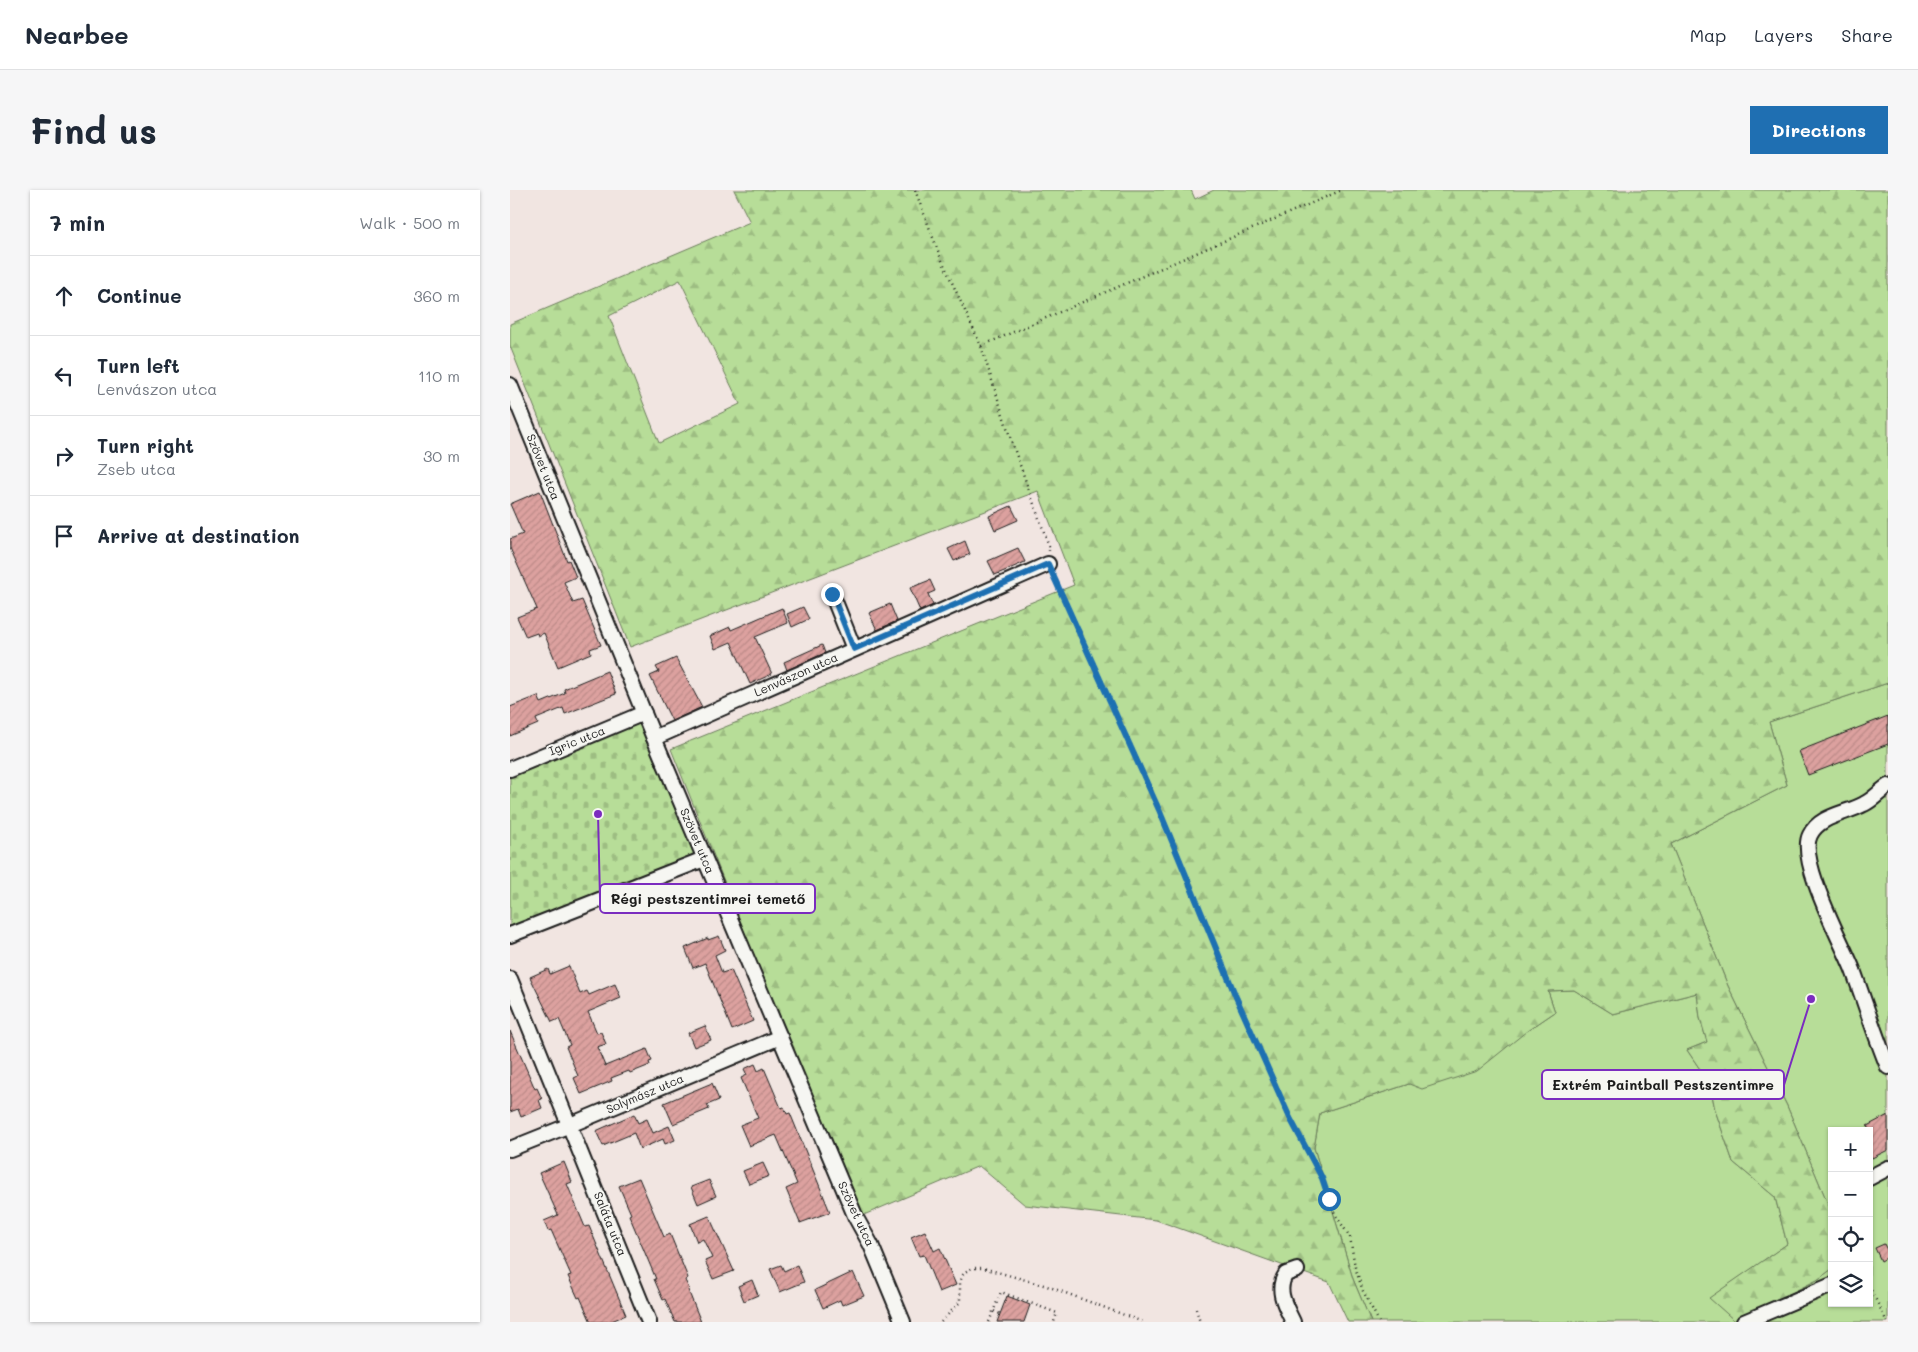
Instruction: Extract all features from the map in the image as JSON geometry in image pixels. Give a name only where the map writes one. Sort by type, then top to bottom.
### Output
[{"type":"street","name":"Szövet utca","points":[[510,385],[704,859],[856,1218],[870,1245],[903,1322]]},
{"type":"street","name":"Lenvászon utca","points":[[654,738],[1048,564]]},
{"type":"street","points":[[832,594],[854,649]]},
{"type":"street","name":"Igric utca","points":[[510,769],[644,713]]},
{"type":"street","points":[[1888,786],[1865,804],[1820,822],[1808,837],[1808,844],[1809,858],[1823,906],[1853,969],[1876,1039],[1888,1067]]},
{"type":"street","points":[[510,935],[704,859]]},
{"type":"street","name":"Saláta utca","points":[[510,979],[649,1322]]},
{"type":"street","name":"Solymász utca","points":[[510,1149],[780,1037]]},
{"type":"street","points":[[1873,1176],[1888,1168]]},
{"type":"street","points":[[1293,1322],[1282,1298],[1280,1286],[1286,1274],[1297,1270]]},
{"type":"street","points":[[1744,1322],[1828,1287]]},
{"type":"path","points":[[914,190],[940,256],[981,346],[1011,440],[1049,546],[1048,564],[1160,812],[1236,997],[1290,1118],[1322,1178],[1335,1214],[1350,1238],[1355,1267],[1363,1291],[1379,1322]]},
{"type":"path","points":[[981,346],[1342,190]]},
{"type":"path","points":[[941,1322],[960,1302],[962,1276],[972,1268],[978,1268],[1047,1286],[1142,1322]]},
{"type":"path","points":[[989,1322],[1001,1292],[1057,1313],[1054,1322]]},
{"type":"path","points":[[1873,1294],[1887,1322]]},
{"type":"path","points":[[1196,1310],[1200,1322]]},
{"type":"path","points":[[994,1311],[1000,1314]]},
{"type":"green space","points":[[734,190],[1191,190],[1195,199],[1214,190],[1888,190],[1888,683],[1769,722],[1787,785],[1671,844],[1728,986],[1787,1106],[1828,1204],[1828,1272],[1817,1280],[1735,1321],[1709,1298],[1787,1244],[1775,1197],[1733,1162],[1715,1110],[1710,1084],[1687,1050],[1707,1042],[1700,1018],[1697,993],[1613,1014],[1574,990],[1548,991],[1555,1012],[1527,1031],[1477,1071],[1422,1089],[1409,1084],[1320,1113],[1314,1148],[1353,1279],[1371,1322],[1348,1322],[1329,1282],[1156,1220],[1025,1205],[979,1166],[859,1217],[671,749],[1074,585],[1038,491],[630,647],[510,346],[510,324],[750,222]],"holes":[[[680,280],[740,404],[659,443],[609,316]]]},
{"type":"green space","points":[[1888,683],[1888,1322],[1371,1322],[1353,1279],[1314,1148],[1320,1113],[1409,1084],[1527,1031],[1555,1012],[1548,991],[1574,990],[1613,1014],[1697,993],[1700,1018],[1707,1042],[1687,1050],[1710,1084],[1715,1110],[1733,1162],[1775,1197],[1787,1244],[1710,1298],[1735,1321],[1817,1280],[1828,1272],[1828,1307],[1873,1307],[1873,1127],[1828,1127],[1828,1204],[1787,1106],[1728,986],[1671,844],[1787,785],[1769,722]]},
{"type":"green space","points":[[644,713],[704,859],[510,935],[510,769]]},
{"type":"building","points":[[540,491],[567,561],[569,560],[576,577],[564,582],[573,603],[582,600],[601,645],[590,649],[591,653],[558,667],[544,633],[538,636],[537,633],[526,637],[517,617],[537,609],[510,548],[510,539],[523,534],[510,504]]},
{"type":"building","points":[[1011,506],[1018,520],[995,530],[989,516]]},
{"type":"building","points":[[965,541],[970,554],[954,561],[948,549]]},
{"type":"building","points":[[1018,548],[1025,562],[995,575],[988,561]]},
{"type":"building","points":[[930,580],[935,591],[928,594],[933,605],[920,611],[910,588]]},
{"type":"building","points":[[890,604],[897,621],[877,630],[869,613]]},
{"type":"building","points":[[803,607],[809,619],[792,627],[787,614]]},
{"type":"building","points":[[782,608],[788,623],[755,637],[772,674],[750,684],[731,642],[715,649],[710,636],[730,627],[731,630]]},
{"type":"building","points":[[822,645],[825,653],[787,670],[784,662]]},
{"type":"building","points":[[676,658],[702,707],[672,721],[650,676],[659,672],[656,667]]},
{"type":"building","points":[[607,671],[616,694],[565,714],[563,708],[536,719],[538,724],[510,736],[510,707],[538,696],[541,703],[565,693],[564,689]]},
{"type":"building","points":[[1888,716],[1888,744],[1808,775],[1799,751]]},
{"type":"building","points":[[719,936],[725,950],[715,955],[722,973],[731,970],[753,1021],[732,1030],[705,963],[693,968],[685,948],[708,938],[708,940]]},
{"type":"building","points":[[569,966],[580,994],[587,991],[589,995],[615,984],[621,998],[588,1012],[597,1033],[601,1032],[606,1044],[597,1047],[605,1066],[647,1049],[652,1061],[649,1062],[650,1065],[611,1078],[612,1081],[581,1094],[574,1078],[578,1076],[566,1047],[570,1045],[559,1019],[552,1022],[530,977],[548,969],[550,974]]},
{"type":"building","points":[[705,1026],[711,1040],[694,1047],[688,1033]]},
{"type":"building","points":[[510,1031],[535,1089],[537,1088],[542,1099],[539,1100],[542,1108],[521,1117],[518,1109],[510,1112]]},
{"type":"building","points":[[755,1064],[758,1071],[764,1068],[781,1108],[784,1107],[787,1114],[790,1113],[830,1212],[800,1223],[786,1189],[797,1184],[776,1135],[749,1146],[740,1125],[758,1118],[741,1078],[747,1075],[744,1069]]},
{"type":"building","points":[[712,1083],[719,1100],[707,1105],[709,1109],[673,1124],[664,1103]]},
{"type":"building","points":[[634,1114],[638,1123],[647,1119],[653,1133],[669,1126],[675,1140],[665,1144],[663,1139],[640,1149],[634,1133],[603,1146],[596,1131]]},
{"type":"building","points":[[1888,1115],[1888,1150],[1873,1158],[1873,1127],[1867,1126]]},
{"type":"building","points":[[564,1162],[572,1182],[567,1184],[585,1227],[589,1226],[626,1315],[609,1322],[591,1322],[568,1276],[571,1275],[551,1230],[548,1231],[544,1221],[558,1215],[539,1173]]},
{"type":"building","points":[[763,1163],[769,1176],[749,1184],[743,1171]]},
{"type":"building","points":[[639,1178],[664,1237],[670,1234],[688,1278],[685,1280],[701,1322],[675,1322],[665,1299],[663,1300],[619,1186]]},
{"type":"building","points":[[709,1180],[716,1196],[698,1204],[691,1187]]},
{"type":"building","points":[[709,1216],[734,1271],[713,1279],[705,1261],[712,1258],[703,1239],[697,1242],[690,1224]]},
{"type":"building","points":[[925,1231],[934,1251],[940,1248],[956,1285],[939,1292],[924,1255],[919,1256],[911,1237]]},
{"type":"building","points":[[1884,1244],[1888,1257],[1881,1261],[1875,1248]]},
{"type":"building","points":[[781,1265],[784,1271],[797,1265],[804,1282],[780,1292],[770,1269]]},
{"type":"building","points":[[853,1272],[864,1296],[842,1305],[840,1300],[823,1308],[815,1290]]},
{"type":"building","points":[[752,1280],[758,1295],[744,1301],[738,1286]]},
{"type":"building","points":[[1007,1296],[1030,1305],[1024,1322],[997,1322]]},
{"type":"place","name":"Régi pestszentimrei temető","points":[[598,814]]},
{"type":"place","name":"Extrém Paintball Pestszentimre","points":[[1811,999]]},
{"type":"route","points":[[832,594],[854,649],[1048,564],[1160,812],[1236,997],[1290,1118],[1322,1178],[1329,1199]]}]
